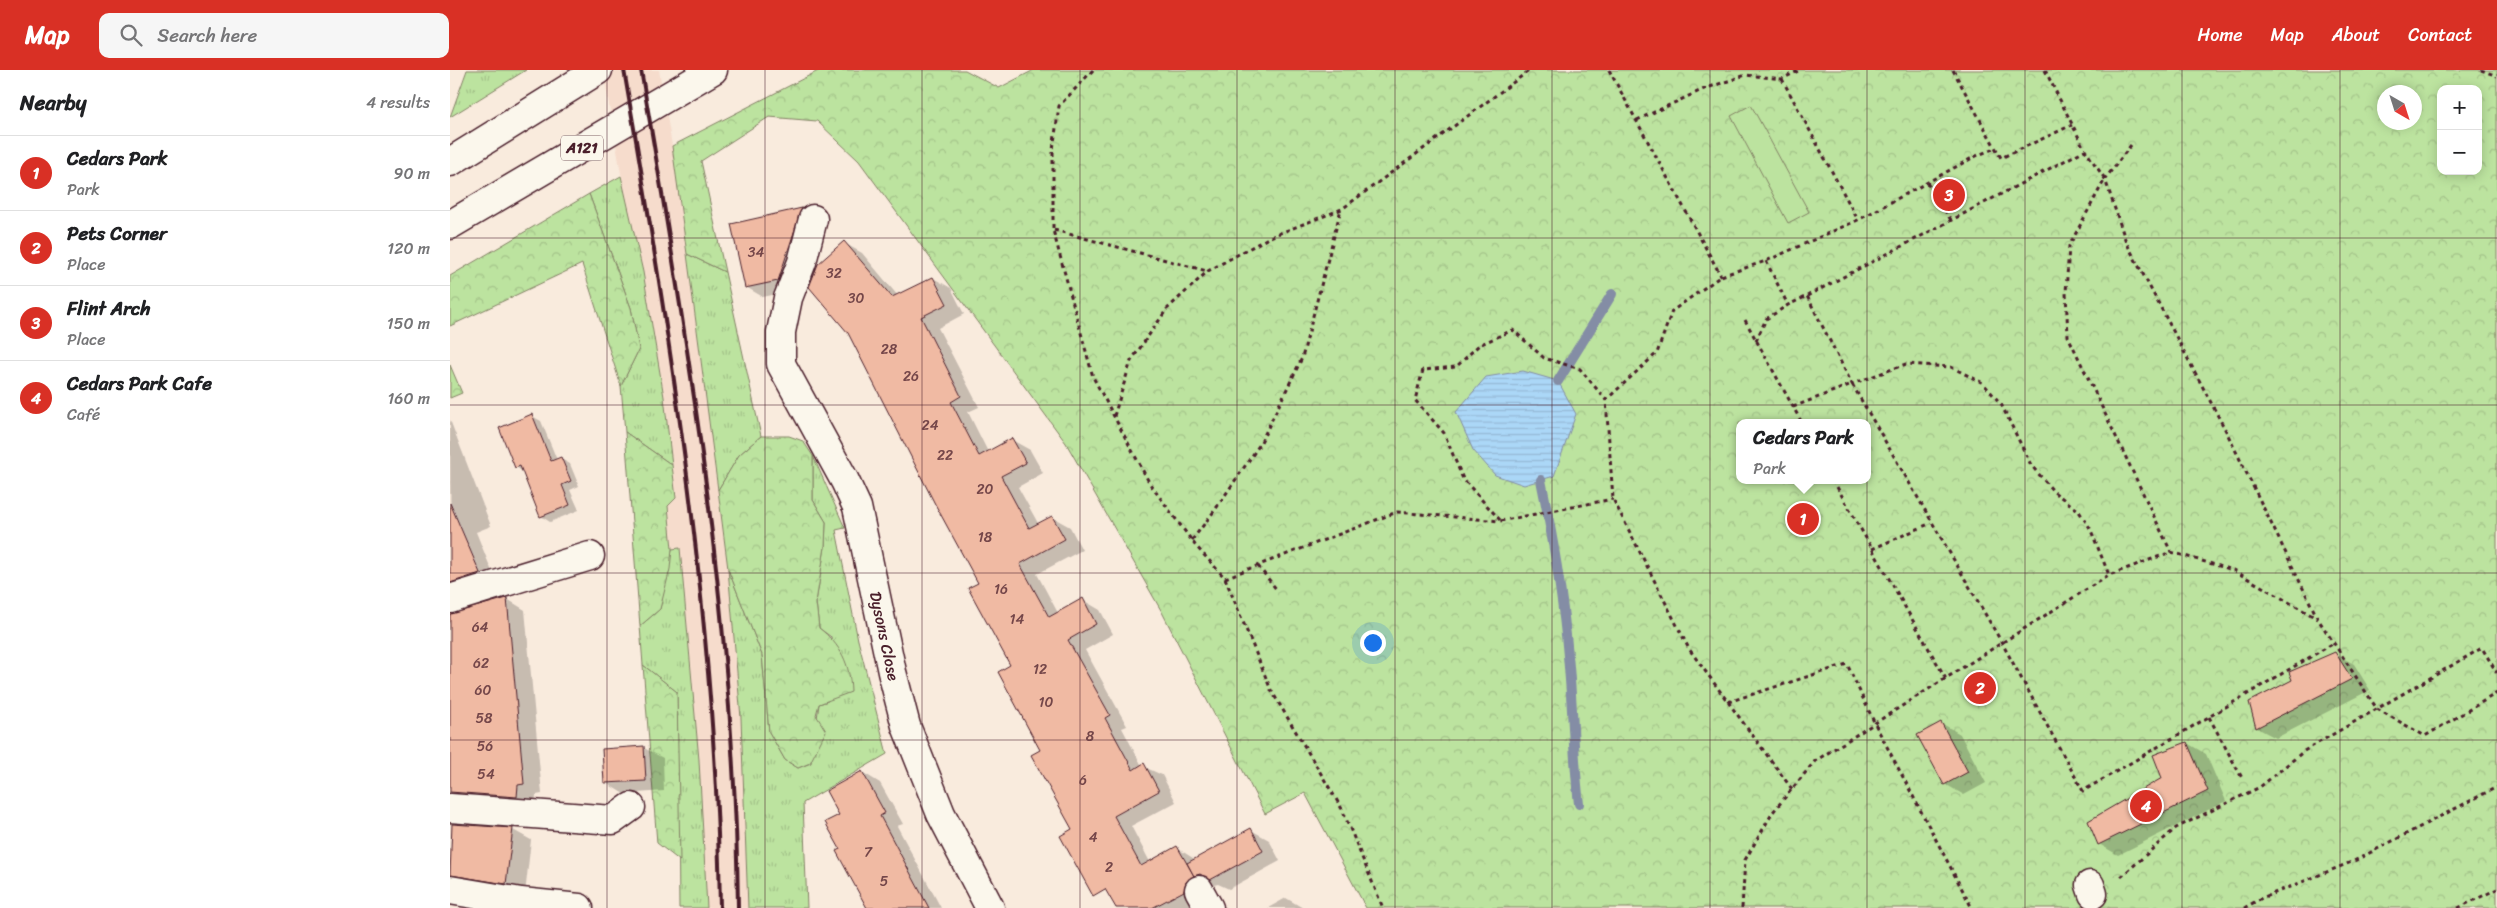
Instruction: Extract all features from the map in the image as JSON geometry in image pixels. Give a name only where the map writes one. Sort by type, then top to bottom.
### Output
[{"type":"street","points":[[450,162],[598,70]]},
{"type":"street","name":"A121","points":[[450,225],[713,70]]},
{"type":"street","name":"Dysons Close","points":[[812,219],[802,262],[788,298],[781,332],[781,364],[857,507],[892,672],[906,726],[941,814],[990,908]]},
{"type":"street","points":[[450,599],[590,556]]},
{"type":"street","points":[[450,808],[612,820],[631,807]]},
{"type":"street","points":[[450,890],[521,902],[579,908]]},
{"type":"path","points":[[1094,70],[1059,106],[1053,150],[1053,230],[1093,377],[1150,484],[1192,540],[1225,578],[1271,690],[1342,809],[1383,908]]},
{"type":"path","points":[[1114,416],[1132,361],[1167,309],[1208,271],[1270,237],[1342,209],[1530,70]]},
{"type":"path","points":[[1609,70],[1721,276]]},
{"type":"path","points":[[1637,120],[1704,89],[1746,75],[1782,80],[1800,70]]},
{"type":"path","points":[[1953,70],[2001,158],[2072,125]]},
{"type":"path","points":[[2045,70],[2085,150],[2105,179],[2126,242],[2226,431],[2318,619],[2377,709],[2425,736],[2497,693]]},
{"type":"path","points":[[2481,70],[2497,76]]},
{"type":"path","points":[[1782,80],[1858,220]]},
{"type":"path","points":[[2131,145],[2105,179],[2070,246],[2066,293],[2068,336],[2171,552]]},
{"type":"path","points":[[1606,400],[1657,353],[1672,311],[1721,276],[1766,261],[1858,220],[1927,182],[1995,148]]},
{"type":"path","points":[[1756,341],[1766,319],[1788,305],[2085,150]]},
{"type":"path","points":[[1927,182],[1951,220]]},
{"type":"path","points":[[1192,540],[1260,444],[1302,358],[1342,209]]},
{"type":"path","points":[[1053,230],[1208,271]]},
{"type":"path","points":[[1766,261],[1788,305]]},
{"type":"path","points":[[1807,296],[1852,384],[2002,643],[2083,791],[2334,643]]},
{"type":"path","points":[[1745,320],[1800,419]]},
{"type":"path","points":[[1500,521],[1463,479],[1444,433],[1415,400],[1423,370],[1456,367],[1479,345],[1513,330],[1544,358],[1580,369],[1606,400],[1613,499],[1689,649],[1792,789]]},
{"type":"path","points":[[1793,406],[1906,364],[1951,367],[1983,383],[2000,404],[2031,466],[2054,492],[2078,510],[2090,528],[2109,575]]},
{"type":"path","points":[[1835,484],[1946,679]]},
{"type":"path","points":[[1225,578],[1397,512],[1500,521],[1613,499]]},
{"type":"path","points":[[1872,549],[1932,523]]},
{"type":"path","points":[[1742,908],[1744,860],[1773,812],[1816,761],[2109,575],[2171,552],[2233,570],[2318,619]]},
{"type":"path","points":[[1258,566],[1277,590]]},
{"type":"path","points":[[2099,888],[2176,828],[2260,787],[2296,756],[2482,648],[2497,673]]},
{"type":"path","points":[[1728,702],[1847,664],[1875,724],[1972,908]]},
{"type":"path","points":[[2209,717],[2242,778]]},
{"type":"path","points":[[2244,908],[2262,898],[2354,861],[2497,787]]},
{"type":"path","points":[[2458,908],[2497,888]]},
{"type":"shaded area","points":[[603,70],[659,70],[675,163],[728,569],[741,718],[748,908],[707,908],[699,760],[680,548],[672,549],[668,506],[676,497],[664,397],[643,272],[624,191]]},
{"type":"green space","points":[[467,70],[526,70],[450,117]]},
{"type":"green space","points":[[820,70],[965,70],[999,88],[1034,70],[2497,70],[2497,908],[1366,908],[1305,793],[1265,814],[1162,612],[1066,443],[859,161],[817,121],[769,117],[701,161],[725,272],[687,254],[672,146]]},
{"type":"green space","points":[[1751,105],[1809,212],[1788,223],[1731,116]]},
{"type":"green space","points":[[621,176],[643,272],[664,397],[672,465],[625,432],[621,386],[639,349],[631,308],[589,194]]},
{"type":"green space","points":[[589,194],[631,308],[639,349],[621,386],[582,264],[450,326],[450,276]]},
{"type":"green space","points":[[687,254],[725,272],[761,436],[739,455],[718,490]]},
{"type":"green space","points":[[450,365],[462,393],[450,398]]},
{"type":"green space","points":[[625,432],[672,465],[676,498],[668,506],[672,549],[670,569],[660,609],[640,626]]},
{"type":"green space","points":[[761,436],[789,436],[803,441],[813,456],[813,500],[826,522],[825,547],[816,602],[819,628],[839,648],[849,673],[851,692],[819,704],[816,715],[826,731],[810,763],[798,768],[785,760],[769,732],[762,655],[728,569],[718,490],[739,455]]},
{"type":"green space","points":[[813,456],[845,528],[836,530],[858,640],[887,754],[803,803],[807,908],[748,908],[741,718],[728,569],[762,655],[769,732],[785,760],[798,768],[811,763],[819,704],[828,701],[831,637],[819,628],[816,602],[825,547],[826,522],[813,500]]},
{"type":"green space","points":[[680,548],[699,760],[707,908],[679,908],[677,692],[643,665],[640,626],[660,609],[672,549]]},
{"type":"green space","points":[[643,665],[677,692],[680,861],[657,843]]},
{"type":"water","points":[[1523,371],[1558,381],[1576,414],[1554,476],[1524,485],[1495,475],[1473,450],[1456,412],[1486,377]]},
{"type":"building","points":[[802,208],[778,281],[745,288],[731,224]]},
{"type":"building","points":[[844,241],[892,297],[933,277],[947,304],[921,317],[961,396],[951,402],[979,456],[1012,438],[1026,463],[1001,476],[1029,528],[1052,516],[1065,539],[1020,564],[1049,617],[1083,598],[1096,624],[1068,640],[1110,715],[1105,718],[1133,770],[1144,763],[1159,791],[1114,816],[1141,866],[1177,846],[1194,876],[1186,882],[1184,891],[1152,908],[1116,908],[1105,889],[1093,896],[1060,836],[1072,829],[1031,755],[1040,750],[998,672],[1010,665],[968,588],[978,583],[935,504],[848,333],[809,287],[818,264]]},
{"type":"building","points":[[532,414],[551,461],[561,457],[571,481],[562,485],[570,505],[540,517],[520,466],[515,468],[499,428]]},
{"type":"building","points":[[450,503],[480,573],[450,583]]},
{"type":"building","points":[[507,598],[524,784],[518,785],[517,797],[450,792],[450,614]]},
{"type":"building","points":[[2335,652],[2352,679],[2256,728],[2249,702],[2292,680],[2289,672]]},
{"type":"building","points":[[1941,722],[1968,772],[1944,785],[1917,735]]},
{"type":"building","points":[[2187,742],[2208,791],[2098,845],[2088,821],[2162,778],[2153,755]]},
{"type":"building","points":[[644,746],[646,781],[604,783],[602,749]]},
{"type":"building","points":[[862,771],[885,813],[880,816],[929,908],[867,908],[836,851],[840,849],[825,822],[839,815],[826,791]]},
{"type":"building","points":[[452,824],[513,828],[506,884],[450,875]]},
{"type":"building","points":[[1251,828],[1263,851],[1210,880],[1200,874],[1194,876],[1187,863]]},
{"type":"waterway","points":[[1558,381],[1612,294]]},
{"type":"waterway","points":[[1541,480],[1563,612],[1570,675],[1579,804]]},
{"type":"railway","points":[[624,70],[659,278],[701,592],[717,802],[720,908]]},
{"type":"railway","points":[[641,70],[692,383],[719,592],[735,802],[738,908]]},
{"type":"place","name":"Flint Arch","points":[[1949,195]]},
{"type":"place","name":"Cedars Park","points":[[1803,519]]},
{"type":"place","name":"Pets Corner","points":[[1980,688]]},
{"type":"place","name":"Cedars Park Cafe","points":[[2146,806]]}]
